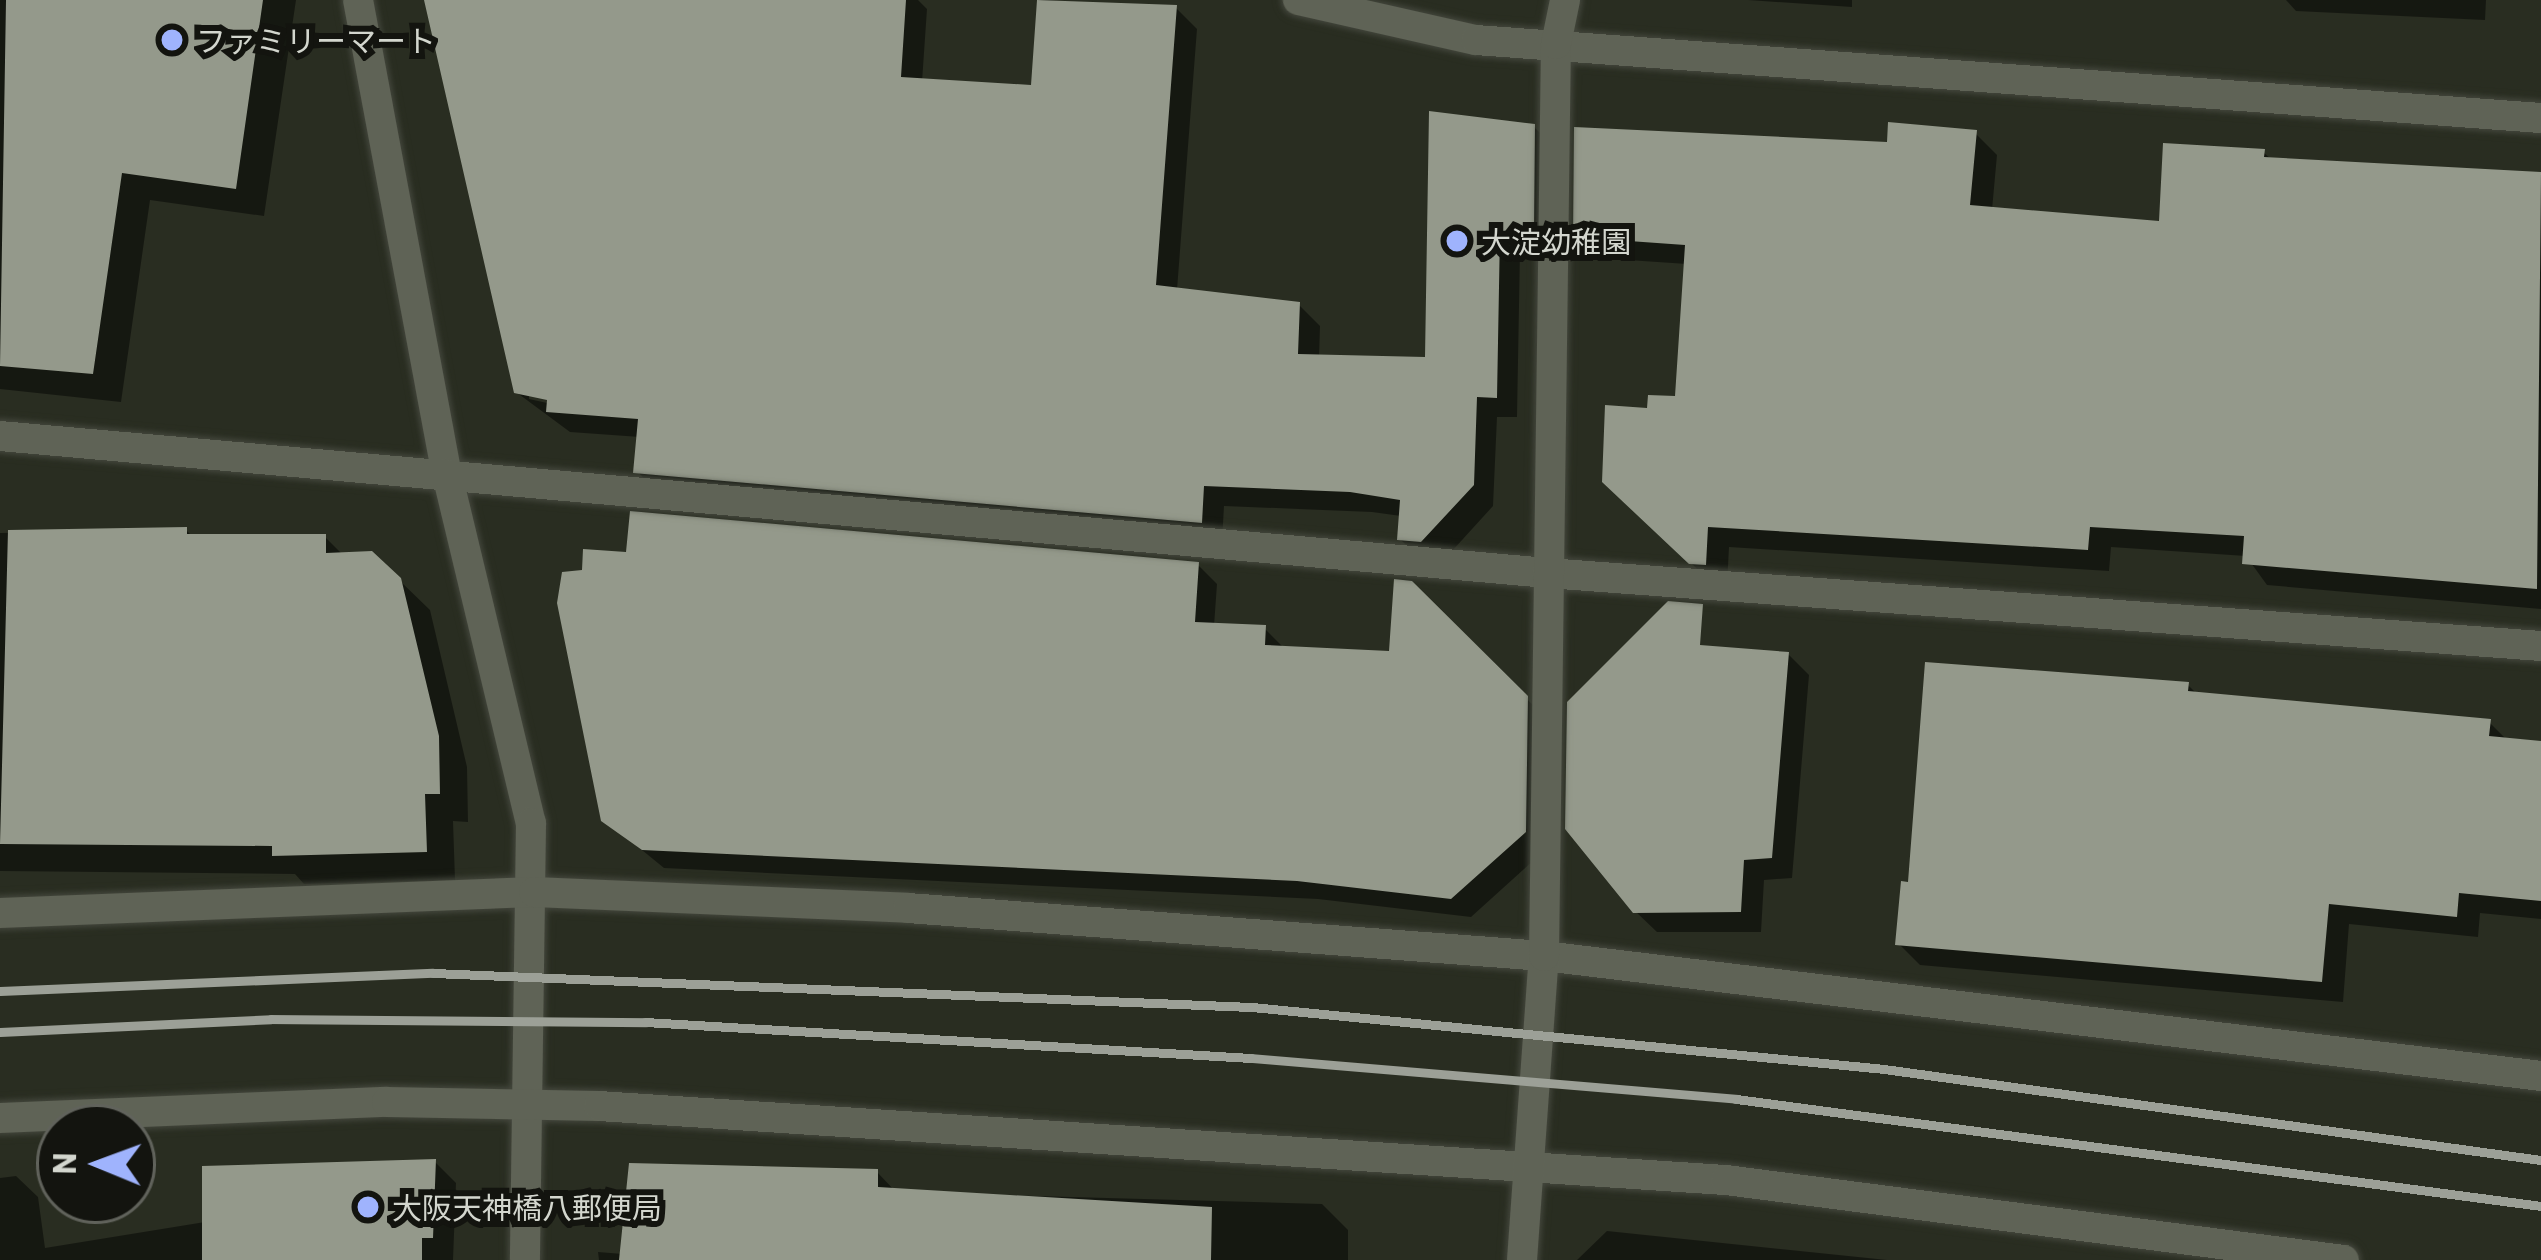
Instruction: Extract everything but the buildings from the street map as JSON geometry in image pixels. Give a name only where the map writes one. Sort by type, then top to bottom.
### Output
[{"type":"street","points":[[358,0],[447,474],[531,823],[534,892],[525,1260]]},
{"type":"street","points":[[1298,0],[1476,40],[2541,118]]},
{"type":"street","points":[[1522,1260],[1525,1165],[1544,956],[1556,44],[1565,0]]},
{"type":"street","points":[[0,436],[1547,573],[2541,646]]},
{"type":"street","points":[[0,913],[534,892],[908,908],[1544,956],[2541,1076]]},
{"type":"street","points":[[0,1118],[526,1103],[1726,1180],[2344,1260]]},
{"type":"railway","points":[[0,991],[433,973],[1252,1007],[1884,1069],[2541,1160]]},
{"type":"railway","points":[[0,1032],[271,1019],[645,1022],[1251,1058],[1736,1099],[2541,1206]]},
{"type":"place","name":"ファミリーマート","points":[[172,40]]},
{"type":"place","name":"大淀幼稚園","points":[[1457,241]]},
{"type":"place","name":"大阪天神橋八郵便局","points":[[368,1207]]}]
